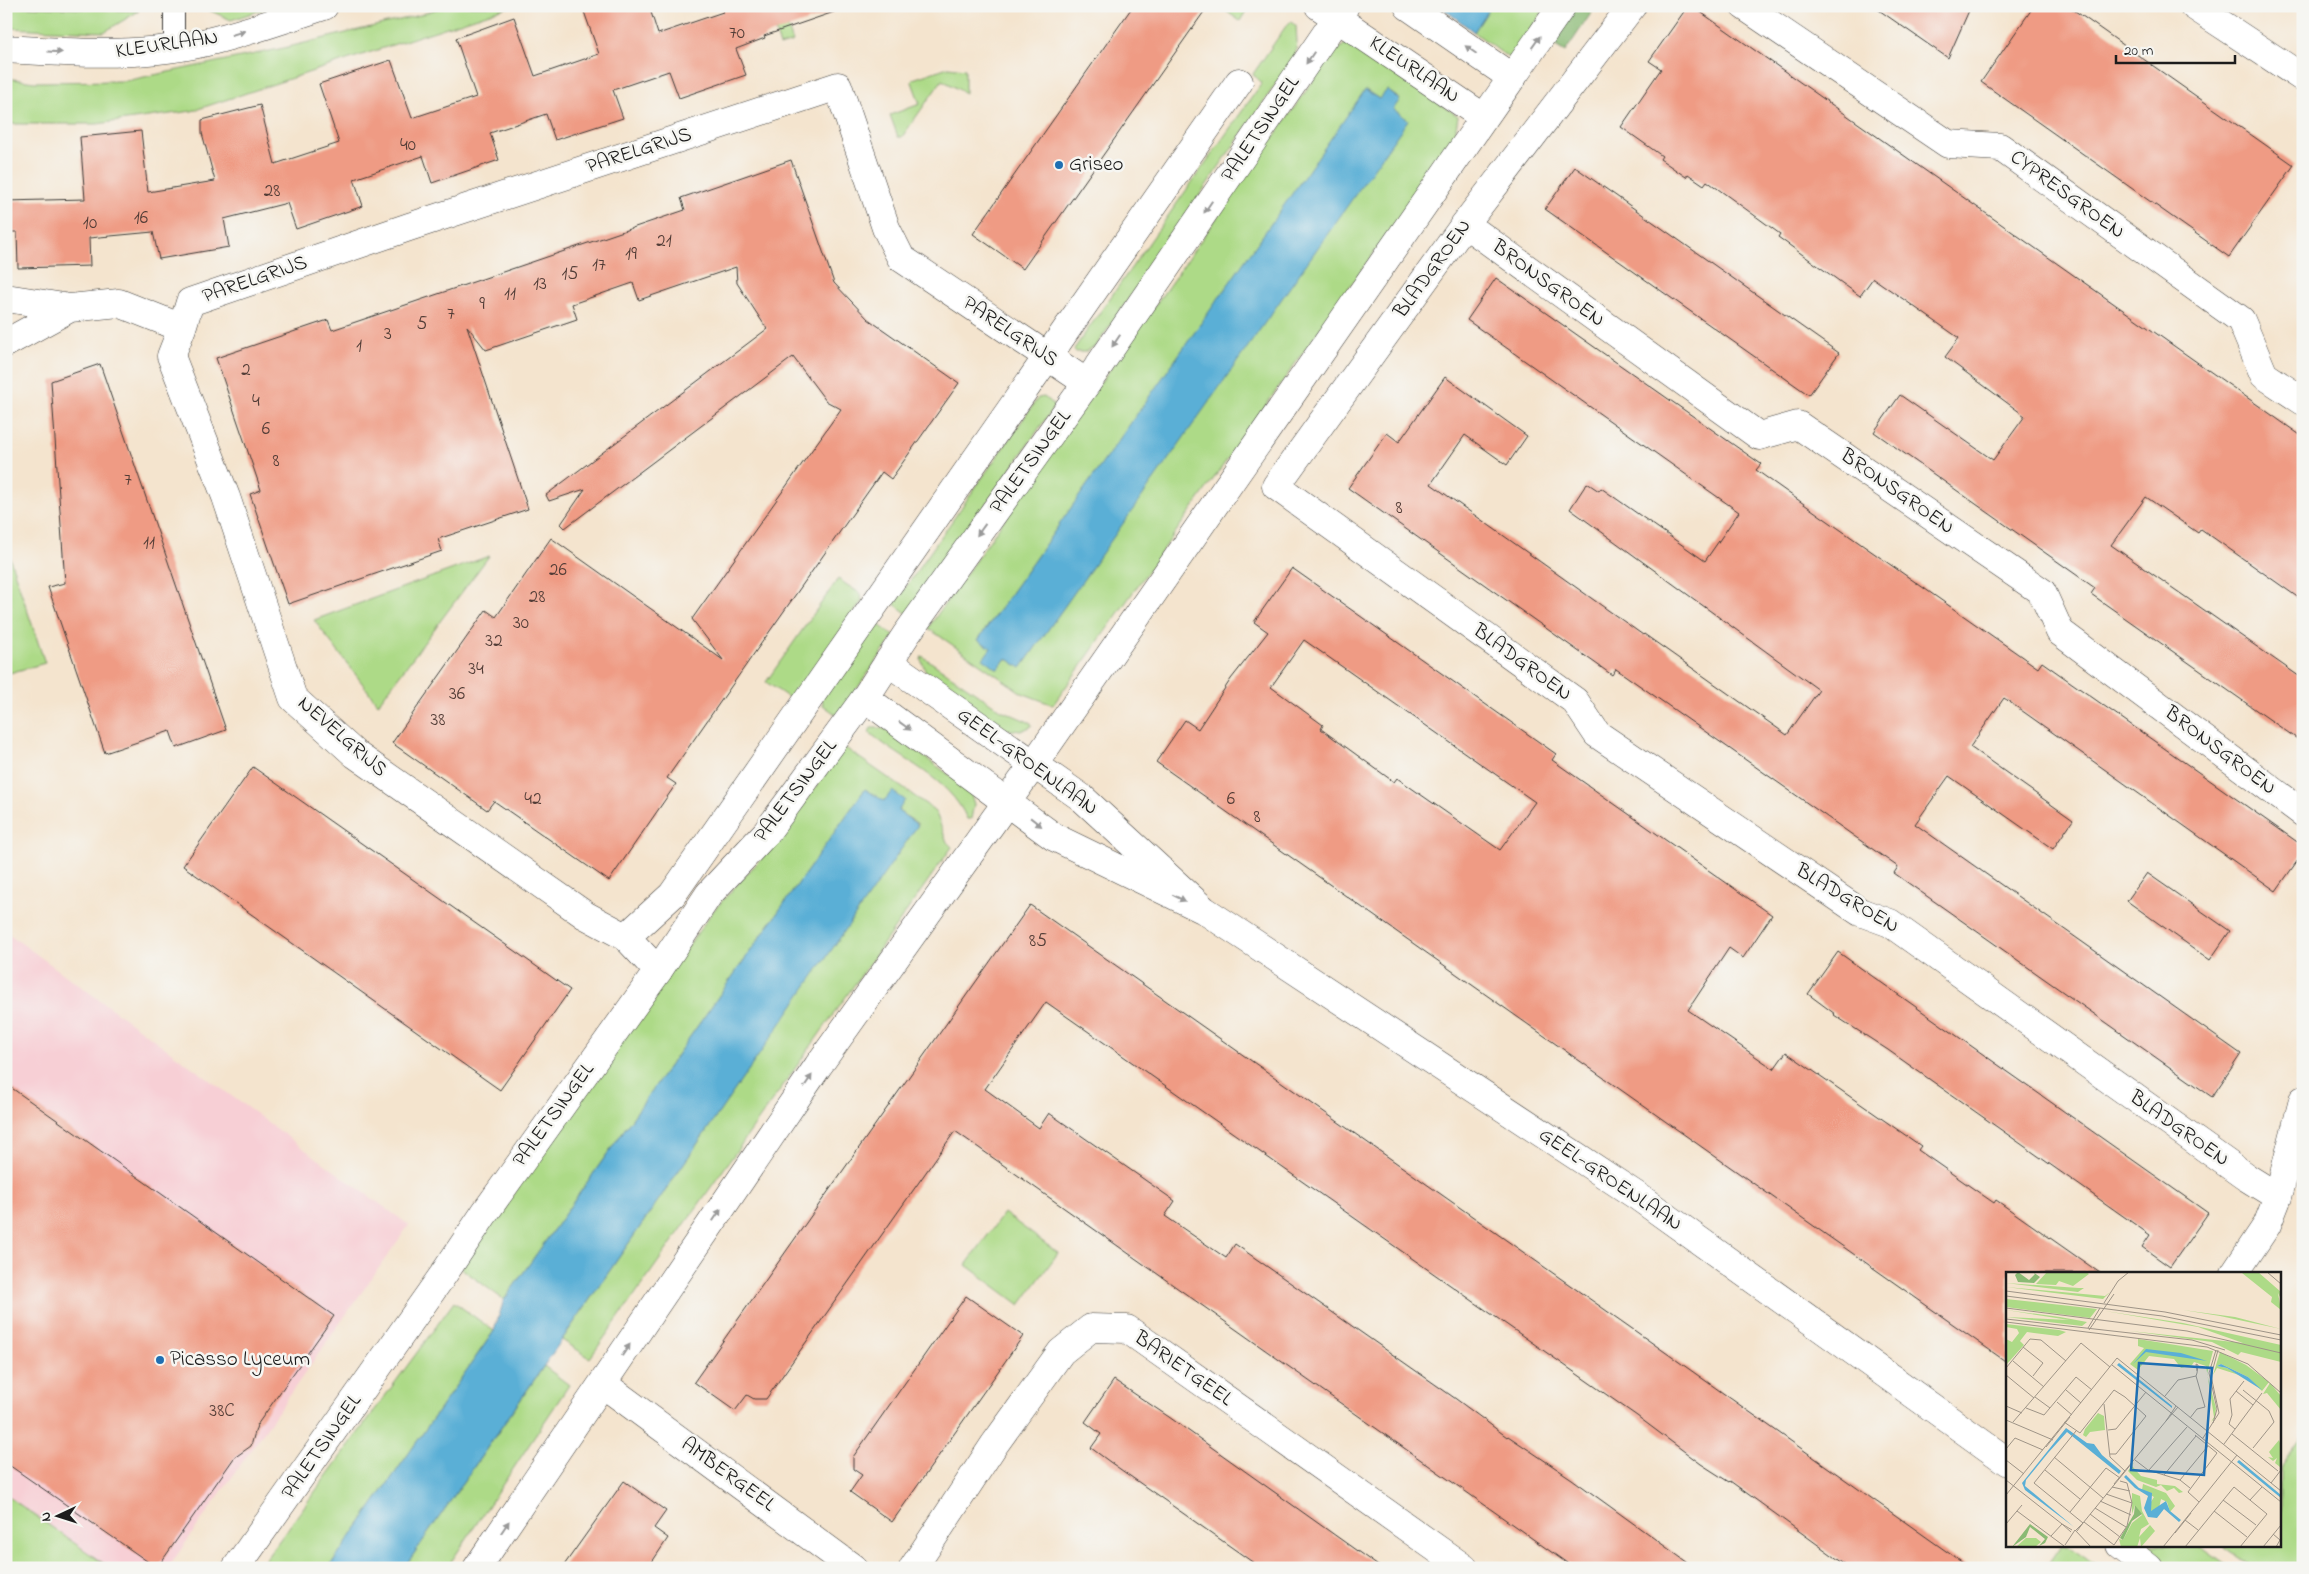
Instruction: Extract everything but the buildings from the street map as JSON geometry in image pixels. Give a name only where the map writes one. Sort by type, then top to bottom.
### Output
[{"type":"street","name":"KLEURLAAN","points":[[6,49],[96,54],[174,47],[214,41],[324,6]]},
{"type":"street","points":[[1408,6],[1511,78]]},
{"type":"street","points":[[477,1568],[818,1066],[1006,800],[1034,764],[1562,6]]},
{"type":"street","name":"BLADGROEN","points":[[1632,6],[1464,224],[1276,486],[1575,701],[1597,734],[1860,912],[1890,924],[2246,1177],[2278,1197]]},
{"type":"street","name":"CYPRESGROEN","points":[[1744,6],[1948,144],[2000,147],[2240,320],[2264,375],[2303,401]]},
{"type":"street","points":[[2194,6],[2303,78]]},
{"type":"street","name":"KLEURLAAN","points":[[1334,10],[1483,117]]},
{"type":"street","name":"PALETSINGEL","points":[[236,1568],[658,970],[708,894],[766,834],[865,698],[888,662],[1087,383],[1334,10]]},
{"type":"street","name":"PALETSINGEL","points":[[626,937],[672,895],[1239,82]]},
{"type":"street","name":"PARELGRIJS","points":[[6,298],[70,308],[119,304],[182,328],[190,302],[409,227],[838,86],[886,228],[901,258],[1087,383]]},
{"type":"street","name":"BRONSGROEN","points":[[1464,224],[1759,436],[1798,425],[2042,592],[2060,632],[2303,813]]},
{"type":"street","name":"PARELGRIJS","points":[[6,343],[70,308]]},
{"type":"street","name":"NEVELGRIJS","points":[[182,328],[171,356],[226,497],[293,698],[355,754],[584,915],[626,937],[658,970]]},
{"type":"street","name":"GEEL-GROENLAAN","points":[[888,662],[1082,798],[1204,910]]},
{"type":"street","name":"GEEL-GROENLAAN","points":[[865,698],[1054,836],[1204,910],[1640,1198],[2006,1461]]},
{"type":"street","points":[[2235,1272],[2268,1225],[2278,1197],[2303,1100]]},
{"type":"street","name":"BARIETGEEL","points":[[914,1568],[994,1445],[1061,1352],[1092,1328],[1127,1329],[1464,1568]]},
{"type":"street","name":"AMBERGEEL","points":[[603,1384],[854,1568]]},
{"type":"street","points":[[2121,1546],[2149,1568]]},
{"type":"lane","points":[[174,6],[174,47]]},
{"type":"shaded area","name":"Picasso Lyceum","points":[[6,932],[409,1225],[168,1568],[110,1568],[6,1495]]},
{"type":"green space","points":[[6,6],[139,11],[104,32],[6,28]]},
{"type":"green space","points":[[200,6],[274,6],[231,20]]},
{"type":"green space","points":[[444,6],[511,6],[192,111],[97,124],[6,124],[6,78],[34,82],[125,81],[284,48],[420,15]]},
{"type":"green space","points":[[767,6],[781,6],[793,42],[780,46]]},
{"type":"green space","points":[[1219,6],[1249,6],[1240,21]]},
{"type":"green space","points":[[1491,6],[1547,6],[1510,59],[1474,32]]},
{"type":"green space","points":[[1574,6],[1596,6],[1565,52],[1549,42]]},
{"type":"green space","points":[[1291,22],[1296,26],[1297,42],[1295,56],[1096,346],[1085,352],[1075,352],[1074,349],[1262,83],[1253,74],[1288,23]]},
{"type":"green space","points":[[1348,42],[1458,116],[1454,140],[1053,705],[1022,693],[928,628],[1332,54]],"holes":[[[1366,90],[1379,99],[1387,90],[1400,99],[1393,109],[1407,119],[1021,668],[1006,658],[998,669],[984,659],[992,648],[978,640]]]},
{"type":"green space","points":[[948,67],[965,69],[965,93],[942,80],[902,137],[898,137],[890,115],[920,104],[912,82],[913,79]]},
{"type":"green space","points":[[1044,397],[1054,407],[909,615],[894,604],[1038,398]]},
{"type":"green space","points":[[6,547],[45,663],[6,674]]},
{"type":"green space","points":[[489,556],[378,704],[314,620]]},
{"type":"green space","points":[[838,579],[861,594],[862,601],[795,697],[789,698],[766,682]]},
{"type":"green space","points":[[879,625],[894,636],[838,716],[823,705],[822,697],[871,627]]},
{"type":"green space","points":[[922,656],[1001,710],[1031,723],[1032,726],[1021,731],[1003,729],[927,674],[921,660]]},
{"type":"green space","points":[[871,728],[884,728],[969,789],[974,804],[971,819],[967,819],[959,804],[937,781],[869,732]]},
{"type":"green space","points":[[844,747],[936,813],[947,842],[952,847],[590,1358],[562,1340],[918,824],[865,789],[504,1300],[461,1268],[713,911],[779,839]]},
{"type":"green space","points":[[1004,1213],[1058,1253],[1020,1305],[966,1265]]},
{"type":"green space","points":[[454,1302],[494,1331],[329,1568],[259,1568]]},
{"type":"green space","points":[[544,1366],[569,1385],[447,1568],[404,1568]]},
{"type":"green space","points":[[2303,1437],[2303,1568],[2252,1568],[2224,1548],[2225,1546],[2282,1546],[2282,1466]]},
{"type":"green space","points":[[6,1495],[110,1568],[6,1568]]},
{"type":"green space","points":[[2060,1546],[2069,1546],[2101,1568],[2045,1568]]},
{"type":"green space","points":[[2142,1546],[2198,1546],[2229,1568],[2172,1568]]},
{"type":"water","points":[[1440,6],[1491,6],[1474,32]]},
{"type":"water","points":[[1365,90],[1379,99],[1387,90],[1400,100],[1393,109],[1408,120],[1021,668],[1006,658],[998,669],[983,659],[991,648],[978,640]]},
{"type":"water","points":[[865,789],[884,801],[892,791],[905,800],[898,811],[918,825],[404,1568],[329,1568],[494,1331],[504,1300]]},
{"type":"place","name":"Griseo","points":[[1059,165]]},
{"type":"place","name":"Picasso Lyceum","points":[[160,1360]]}]
